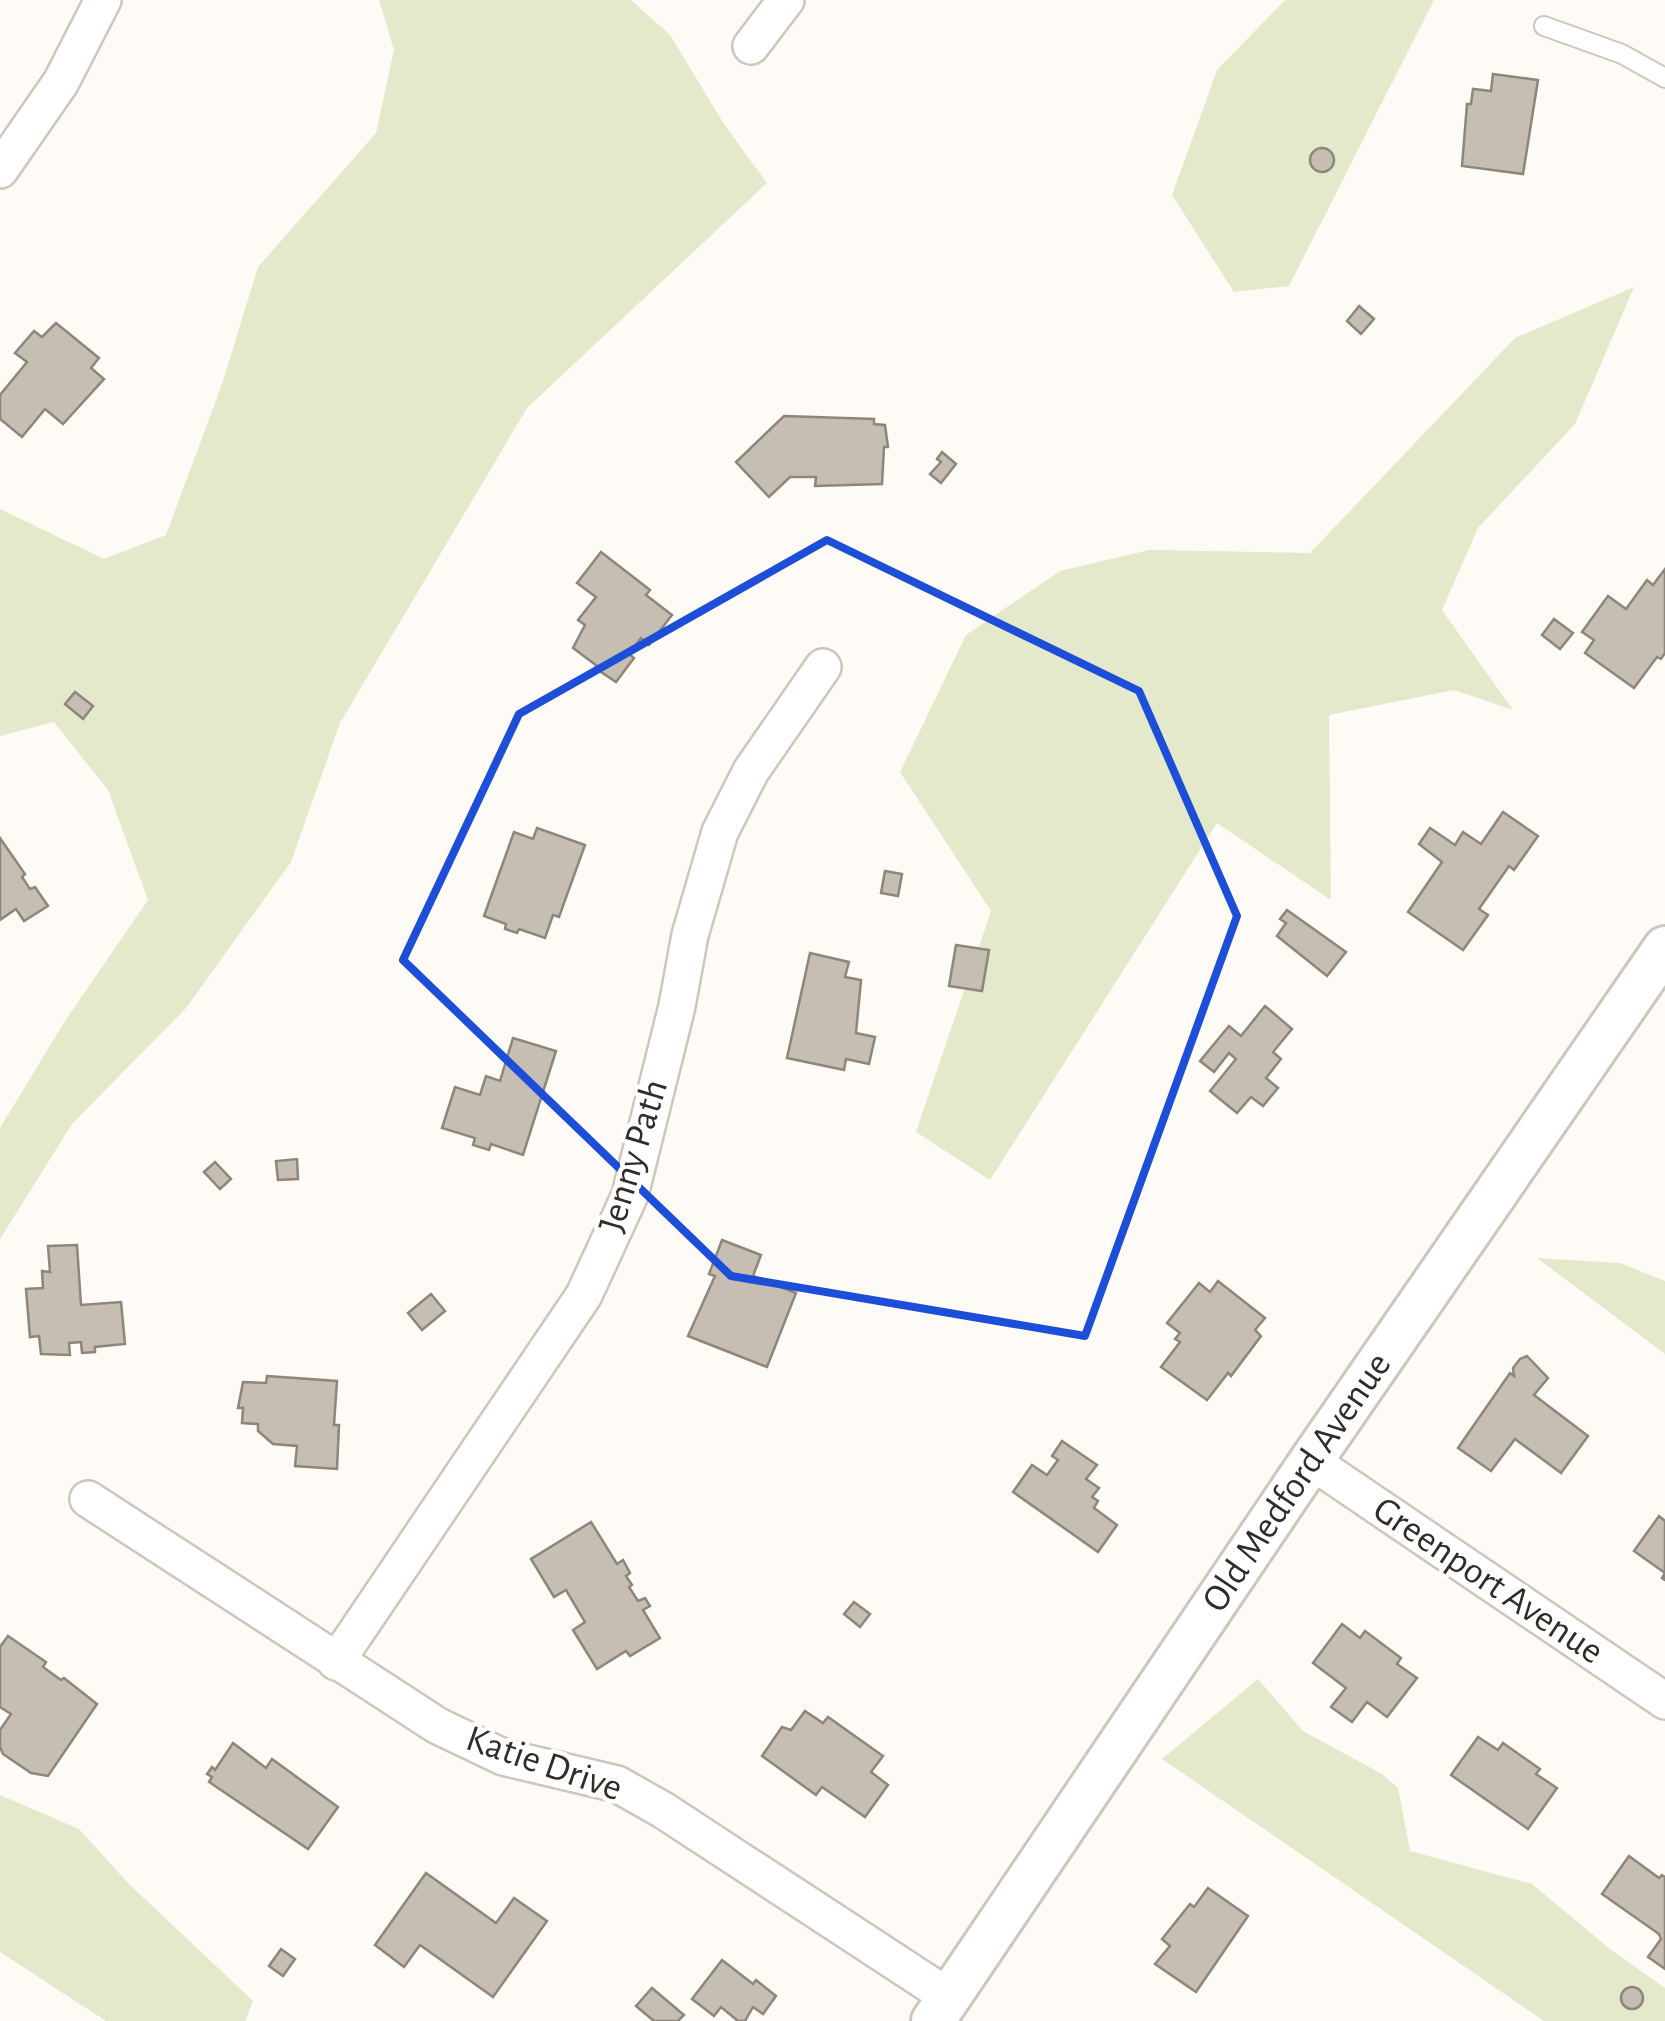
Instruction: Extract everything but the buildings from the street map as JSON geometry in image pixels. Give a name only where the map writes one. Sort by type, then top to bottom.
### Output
[{"type":"street","points":[[2,167],[61,82],[102,0]]},
{"type":"street","points":[[751,46],[786,0]]},
{"type":"street","name":"Jenny Path","points":[[336,1662],[584,1295],[630,1195],[677,1006],[690,935],[720,832],[752,772],[823,667]]},
{"type":"street","name":"Old Medford Avenue","points":[[941,2009],[1311,1461],[1665,948]]},
{"type":"street","name":"Greenport Avenue","points":[[1311,1461],[1665,1701]]},
{"type":"street","name":"Katie Drive","points":[[88,1498],[438,1726],[502,1756],[617,1784],[663,1810],[941,2009]]},
{"type":"lane","points":[[1544,26],[1622,54],[1665,78]]},
{"type":"highlighted area","points":[[827,540],[1139,691],[1237,916],[1085,1336],[731,1276],[403,960],[519,714]]},
{"type":"green space","points":[[379,0],[631,0],[670,35],[724,124],[767,183],[527,408],[340,723],[291,862],[186,1008],[72,1124],[0,1239],[0,1128],[65,1021],[148,900],[108,790],[54,722],[0,736],[0,509],[104,559],[166,535],[222,384],[258,267],[376,133],[394,50]]},
{"type":"green space","points":[[1285,0],[1434,0],[1289,286],[1234,292],[1172,195],[1217,70]]},
{"type":"green space","points":[[1634,287],[1575,424],[1478,528],[1442,610],[1513,710],[1454,690],[1329,715],[1331,900],[1217,823],[990,1180],[916,1132],[991,911],[900,772],[966,635],[1060,571],[1149,550],[1310,553],[1515,338]]},
{"type":"green space","points":[[1537,1258],[1620,1263],[1665,1281],[1665,1354]]},
{"type":"green space","points":[[1258,1679],[1303,1731],[1382,1774],[1398,1788],[1410,1851],[1532,1884],[1610,1949],[1665,1988],[1665,2021],[1544,2021],[1162,1759]]},
{"type":"green space","points":[[0,1795],[79,1829],[129,1884],[253,2001],[245,2021],[106,2021],[0,1952]]}]
